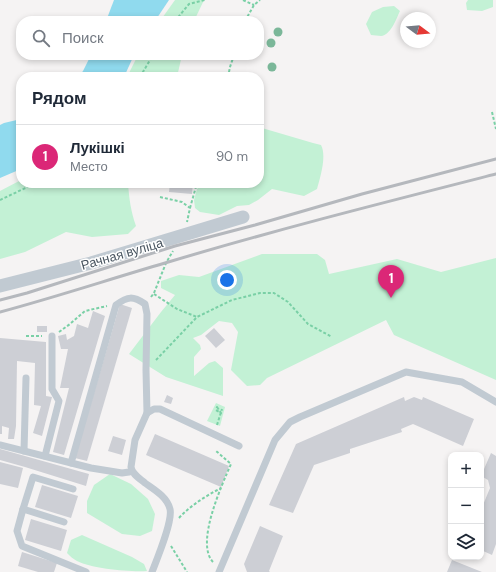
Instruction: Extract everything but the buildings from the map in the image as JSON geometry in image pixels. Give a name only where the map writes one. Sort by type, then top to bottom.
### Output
[{"type":"street","name":"Рачная вуліца","points":[[0,286],[91,264],[243,217]]},
{"type":"lane","points":[[71,463],[116,304],[124,299],[137,299],[145,304],[147,314],[147,413],[135,440],[131,467],[132,471],[138,478],[161,495],[170,510],[170,520],[152,572]]},
{"type":"lane","points":[[45,456],[58,401],[52,389],[52,336]]},
{"type":"lane","points":[[220,571],[275,440],[290,422],[406,372],[462,382],[496,402]]},
{"type":"lane","points":[[24,451],[26,378]]},
{"type":"lane","points":[[147,413],[154,409],[160,409],[239,446]]},
{"type":"lane","points":[[0,445],[91,468],[122,473],[132,471]]},
{"type":"lane","points":[[73,489],[33,477],[17,531],[22,546],[86,572]]},
{"type":"lane","points":[[23,509],[64,522]]},
{"type":"path","points":[[179,16],[189,4],[205,0]]},
{"type":"path","points":[[243,0],[254,5]]},
{"type":"path","points":[[248,16],[254,5],[260,0]]},
{"type":"path","points":[[143,72],[150,60]]},
{"type":"path","points":[[229,72],[232,60]]},
{"type":"path","points":[[492,112],[496,129]]},
{"type":"path","points":[[0,200],[25,188]]},
{"type":"path","points":[[145,304],[154,294],[166,263],[186,226],[196,188]]},
{"type":"path","points":[[160,197],[182,202],[190,208]]},
{"type":"path","points":[[146,370],[163,354],[196,317],[232,300],[260,293],[274,293],[288,302],[308,324],[332,336]]},
{"type":"path","points":[[154,294],[177,309],[196,317]]},
{"type":"path","points":[[26,336],[52,336],[70,324],[85,311],[116,304]]},
{"type":"path","points":[[216,426],[220,414],[218,409],[220,414]]},
{"type":"path","points":[[215,450],[231,464],[213,508],[206,543],[210,559],[220,571]]},
{"type":"path","points":[[178,519],[185,512],[221,488]]},
{"type":"path","points":[[171,545],[187,572]]},
{"type":"green space","points":[[175,0],[204,0],[196,16],[164,16]]},
{"type":"green space","points":[[468,0],[493,0],[493,7],[482,11],[467,10],[466,3]]},
{"type":"green space","points":[[394,6],[400,11],[388,33],[381,36],[371,35],[366,24],[372,12],[383,7]]},
{"type":"green space","points":[[136,60],[181,60],[178,72],[130,72]]},
{"type":"green space","points":[[264,129],[321,145],[323,150],[323,161],[317,189],[304,196],[272,189],[249,205],[237,206],[219,215],[200,212],[195,208],[194,200],[197,189],[264,188]]},
{"type":"green space","points":[[16,183],[16,188],[128,188],[130,205],[136,226],[128,234],[92,237],[66,232],[25,252],[0,259],[0,191]]},
{"type":"green space","points":[[262,254],[317,254],[325,260],[329,274],[397,259],[441,272],[496,258],[496,380],[394,335],[386,320],[267,378],[260,385],[247,386],[231,370],[238,332],[232,323],[219,321],[201,335],[193,338],[200,345],[201,349],[194,357],[194,376],[209,363],[215,361],[223,368],[223,396],[166,377],[129,354],[175,295],[161,288],[161,281],[179,275],[199,277]]},
{"type":"green space","points":[[216,403],[225,407],[220,426],[207,421]]},
{"type":"green space","points":[[110,474],[131,484],[148,499],[155,514],[152,531],[140,536],[122,534],[87,513],[87,501],[94,485]]},
{"type":"green space","points":[[82,535],[132,557],[144,564],[147,571],[101,568],[84,564],[76,560],[67,553],[71,540]]},
{"type":"water","points":[[114,0],[169,0],[158,16],[108,16]]},
{"type":"water","points":[[88,60],[132,60],[126,72],[82,72]]},
{"type":"water","points":[[16,120],[16,171],[0,178],[0,125]]},
{"type":"railway","points":[[0,300],[27,293],[175,246],[255,225],[362,194],[496,159]]},
{"type":"railway","points":[[0,312],[248,239],[496,174]]},
{"type":"place","name":"Лукішкі","points":[[391,298]]}]
